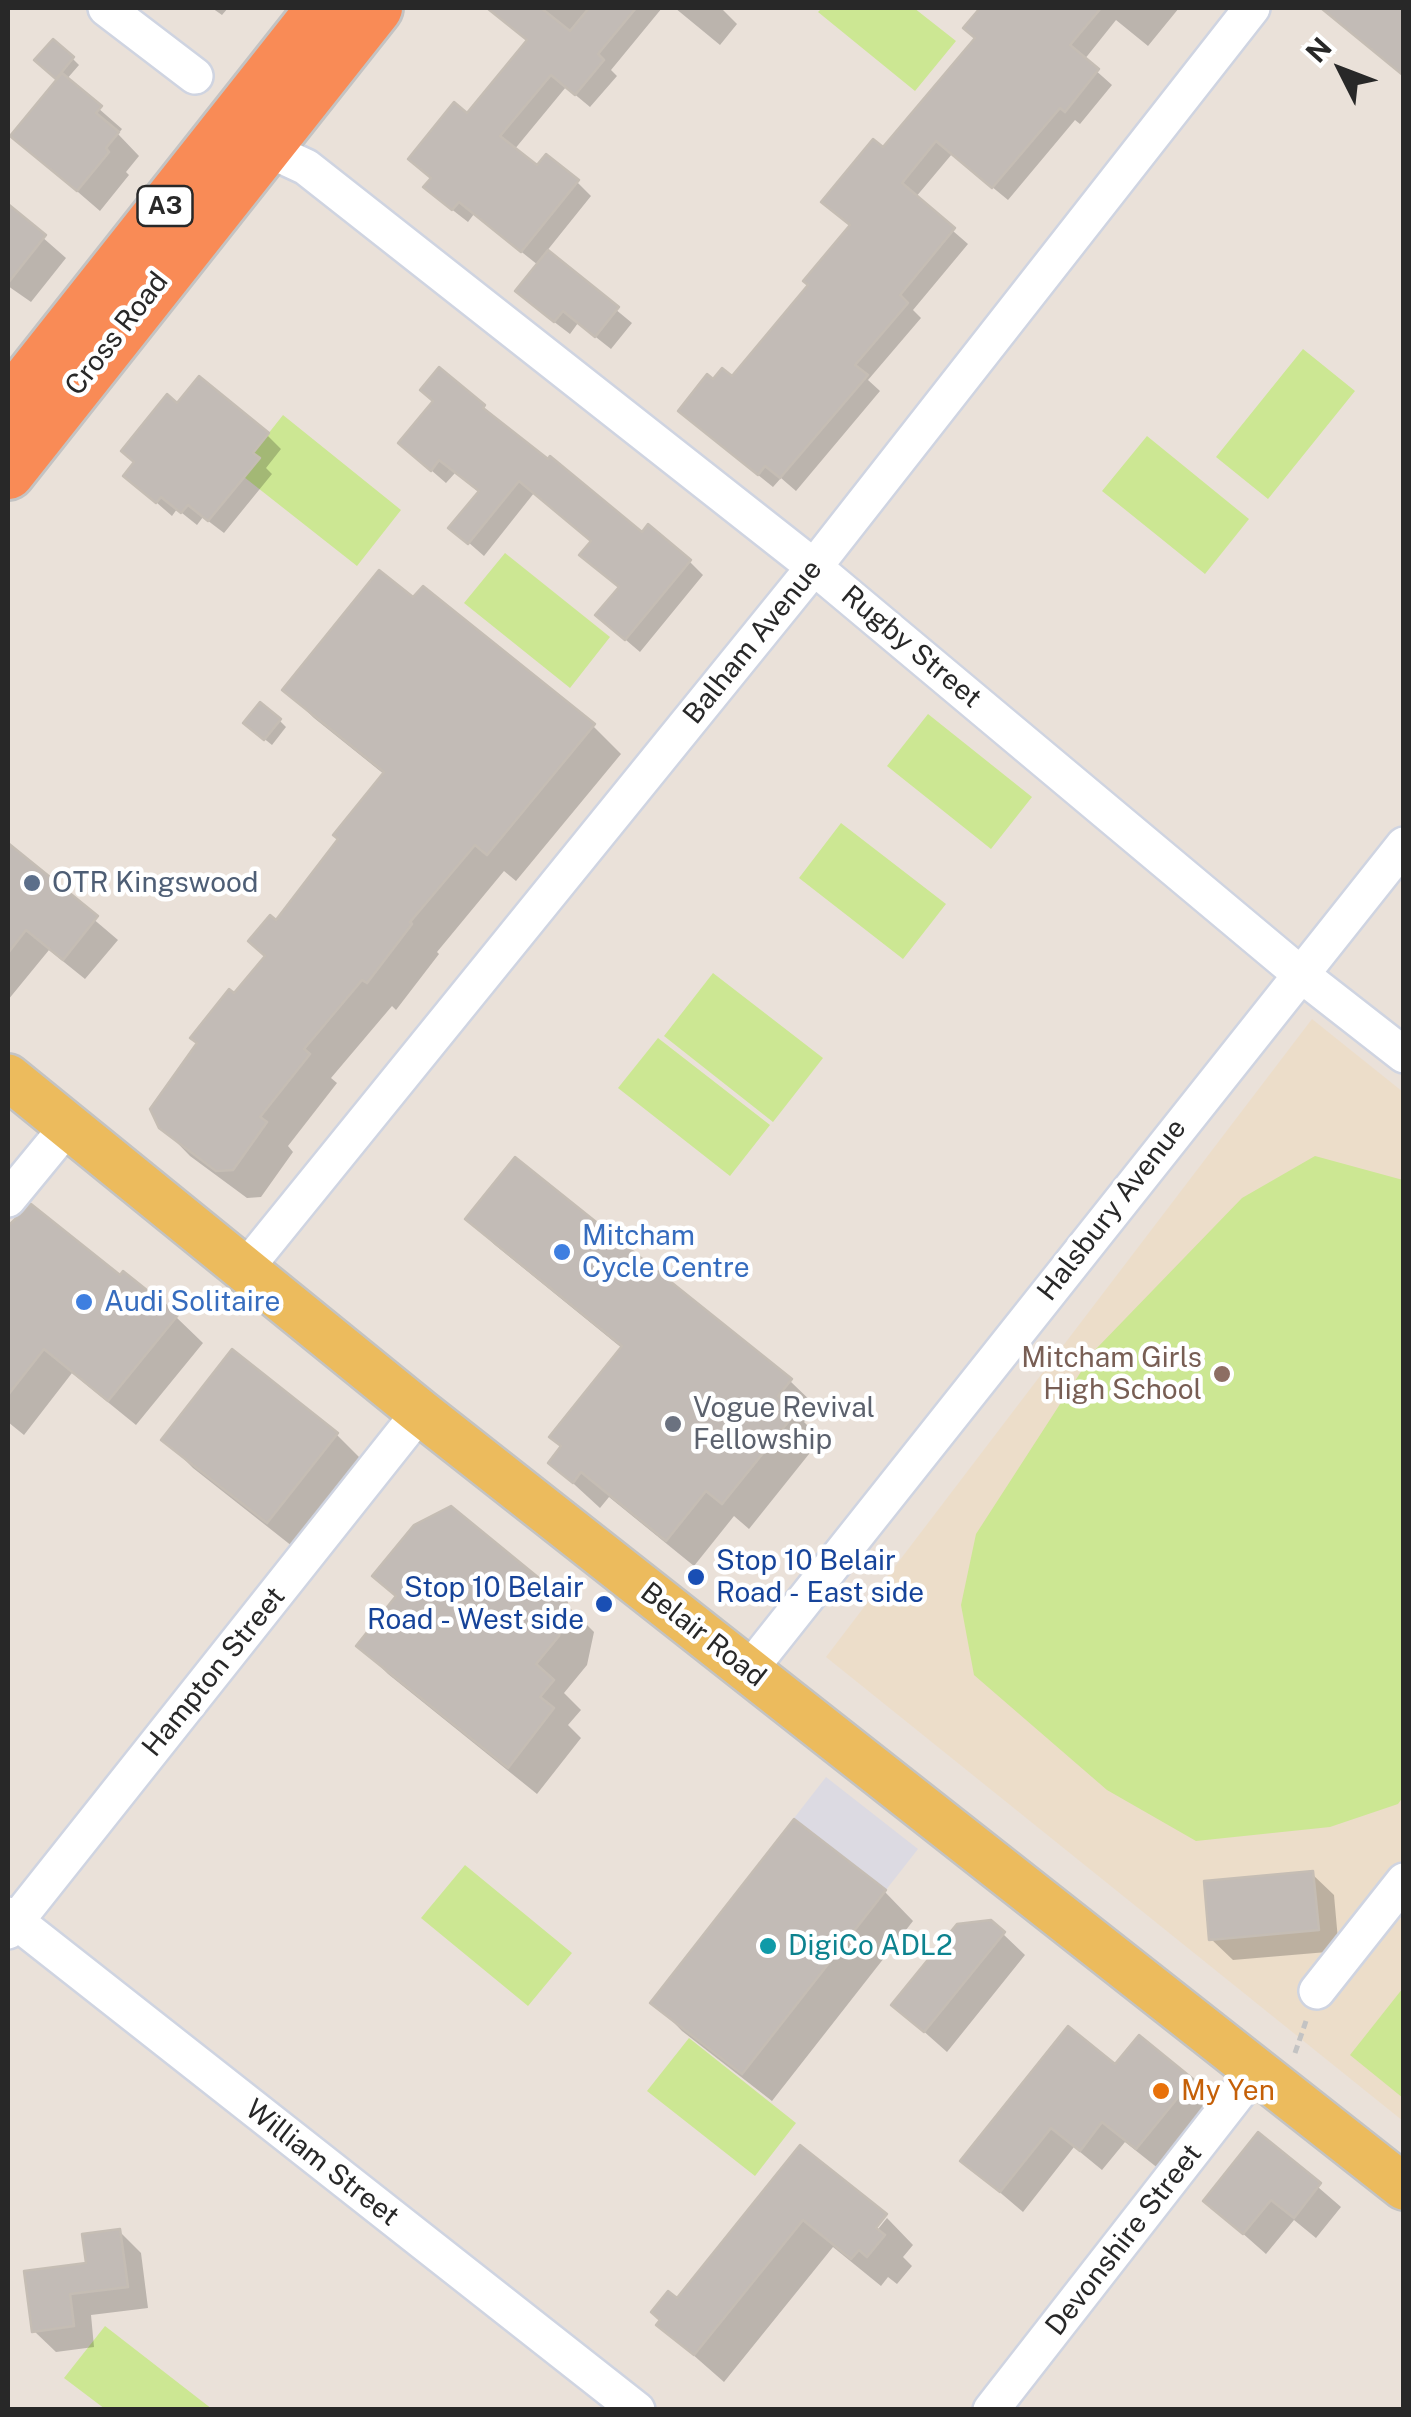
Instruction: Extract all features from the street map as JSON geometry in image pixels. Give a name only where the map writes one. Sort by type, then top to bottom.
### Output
[{"type":"highway","name":"Cross Road","points":[[8,406],[323,8]]},
{"type":"highway","name":"Cross Road","points":[[8,473],[376,8]]},
{"type":"main road","name":"Belair Road","points":[[8,1077],[420,1412],[1404,2187]]},
{"type":"street","points":[[106,8],[195,76]]},
{"type":"street","name":"Balham Avenue","points":[[244,1269],[814,567],[1252,8]]},
{"type":"street","name":"Rugby Street","points":[[263,147],[306,167],[814,567],[1299,973],[1404,1055]]},
{"type":"street","name":"Halsbury Avenue","points":[[748,1670],[1404,845]]},
{"type":"street","points":[[8,1198],[68,1126]]},
{"type":"street","name":"Hampton Street","points":[[10,1923],[420,1412]]},
{"type":"street","points":[[1317,1991],[1404,1881]]},
{"type":"street","name":"William Street","points":[[10,1923],[637,2410]]},
{"type":"street","name":"Devonshire Street","points":[[991,2410],[1264,2076]]},
{"type":"path","points":[[1264,2076],[1292,2062],[1317,1991]]},
{"type":"shaded area","name":"Mitcham Girls High School","points":[[1312,1019],[1403,1092],[1403,2121],[826,1657]]},
{"type":"shaded area","name":"DigiCo ADL2","points":[[826,1777],[918,1849],[742,2074],[650,2003]]},
{"type":"green space","points":[[822,8],[914,8],[956,41],[915,91],[818,12]]},
{"type":"green space","points":[[1303,349],[1355,391],[1268,499],[1216,457]]},
{"type":"green space","points":[[283,415],[401,510],[357,566],[244,477],[259,459],[253,453]]},
{"type":"green space","points":[[1147,436],[1249,519],[1205,574],[1102,491]]},
{"type":"green space","points":[[505,553],[610,637],[570,688],[464,603]]},
{"type":"green space","points":[[928,714],[1032,797],[991,849],[887,766]]},
{"type":"green space","points":[[841,823],[946,904],[903,959],[799,878]]},
{"type":"green space","points":[[713,973],[823,1058],[773,1122],[664,1036]]},
{"type":"green space","points":[[658,1038],[770,1125],[730,1176],[618,1088]]},
{"type":"green space","name":"Mitcham Girls High School","points":[[1315,1156],[1403,1180],[1403,1797],[1398,1804],[1330,1827],[1196,1841],[1107,1790],[974,1675],[961,1605],[976,1534],[1095,1350],[1242,1198]]},
{"type":"green space","points":[[465,1865],[572,1953],[528,2006],[421,1918]]},
{"type":"green space","points":[[1403,1988],[1403,2098],[1350,2055]]},
{"type":"green space","points":[[689,2038],[796,2123],[755,2176],[647,2091]]},
{"type":"green space","points":[[105,2326],[212,2409],[105,2409],[64,2378]]},
{"type":"building","points":[[487,8],[541,8],[570,31],[589,8],[636,8],[598,54],[604,60],[575,95],[551,75],[500,136],[537,165],[546,154],[579,180],[521,252],[459,202],[452,210],[423,187],[431,178],[408,159],[454,102],[467,113],[527,40]]},
{"type":"building","points":[[980,8],[1101,8],[1070,45],[1099,69],[1065,112],[1060,108],[992,188],[936,141],[902,183],[955,228],[900,295],[908,303],[855,365],[868,375],[780,478],[765,466],[758,475],[678,411],[707,374],[713,379],[722,368],[732,376],[808,285],[803,281],[850,225],[821,202],[873,139],[883,147],[975,38],[963,28]]},
{"type":"building","points":[[1321,8],[1404,8],[1404,76]]},
{"type":"building","points":[[53,39],[74,57],[56,79],[34,60]]},
{"type":"building","points":[[62,73],[102,106],[96,113],[119,132],[106,148],[109,152],[77,191],[10,136]]},
{"type":"building","points":[[8,204],[46,235],[8,283]]},
{"type":"building","points":[[548,250],[619,307],[595,337],[563,311],[554,322],[515,291]]},
{"type":"building","points":[[439,367],[485,405],[483,408],[548,459],[550,456],[642,532],[648,524],[691,560],[625,640],[595,615],[619,587],[579,555],[591,541],[519,481],[468,544],[448,528],[479,491],[439,460],[431,471],[398,443],[433,401],[420,390]]},
{"type":"building","points":[[199,376],[269,433],[253,453],[260,458],[208,521],[188,505],[181,513],[161,497],[156,503],[123,476],[134,462],[121,451],[167,394],[177,403]]},
{"type":"building","points":[[379,570],[413,597],[423,586],[595,724],[487,855],[475,845],[410,922],[367,983],[362,980],[304,1049],[310,1054],[260,1117],[267,1122],[233,1170],[216,1171],[159,1128],[150,1109],[197,1043],[190,1038],[229,989],[234,993],[265,956],[248,941],[270,915],[276,920],[338,839],[333,835],[384,772],[282,690]]},
{"type":"building","points":[[260,702],[281,719],[264,740],[243,723]]},
{"type":"building","name":"OTR Kingswood","points":[[8,843],[98,916],[63,960],[26,930],[8,953]]},
{"type":"building","name":"Vogue Revival Fellowship","points":[[515,1157],[792,1379],[778,1396],[797,1411],[722,1504],[706,1491],[666,1541],[581,1472],[573,1483],[548,1463],[561,1446],[549,1437],[622,1346],[465,1219]]},
{"type":"building","points":[[31,1204],[120,1275],[123,1271],[178,1315],[108,1401],[44,1349],[8,1395],[8,1226]]},
{"type":"building","points":[[232,1349],[338,1433],[267,1523],[161,1440]]},
{"type":"building","points":[[451,1506],[567,1601],[559,1636],[536,1664],[554,1680],[540,1697],[554,1708],[508,1768],[356,1646],[396,1596],[372,1576],[414,1525]]},
{"type":"building","name":"DigiCo ADL2","points":[[794,1819],[886,1890],[742,2074],[650,2003]]},
{"type":"building","points":[[1313,1871],[1319,1930],[1209,1940],[1204,1881]]},
{"type":"building","points":[[991,1920],[1005,1932],[924,2032],[891,2005],[957,1924]]},
{"type":"building","points":[[1068,2026],[1115,2064],[1139,2035],[1193,2079],[1136,2149],[1102,2122],[1080,2151],[1051,2128],[1000,2192],[960,2161]]},
{"type":"building","points":[[1258,2132],[1321,2183],[1294,2218],[1271,2200],[1243,2234],[1203,2201]]},
{"type":"building","points":[[800,2145],[887,2214],[876,2228],[885,2235],[867,2257],[859,2250],[851,2259],[803,2220],[694,2355],[656,2325],[660,2320],[651,2312],[668,2291],[677,2298]]},
{"type":"building","points":[[120,2229],[128,2287],[70,2294],[74,2326],[32,2332],[24,2271],[86,2263],[82,2234]]},
{"type":"place","name":"OTR Kingswood","points":[[32,883]]},
{"type":"place","name":"Mitcham Cycle Centre","points":[[562,1252]]},
{"type":"place","name":"Audi Solitaire","points":[[84,1302]]},
{"type":"place","name":"Mitcham Girls High School","points":[[1222,1374]]},
{"type":"place","name":"Vogue Revival Fellowship","points":[[673,1424]]},
{"type":"place","name":"Stop 10 Belair Road - East side","points":[[696,1577]]},
{"type":"place","name":"Stop 10 Belair Road - West side","points":[[604,1604]]},
{"type":"place","name":"DigiCo ADL2","points":[[768,1946]]},
{"type":"place","name":"My Yen","points":[[1161,2091]]}]
